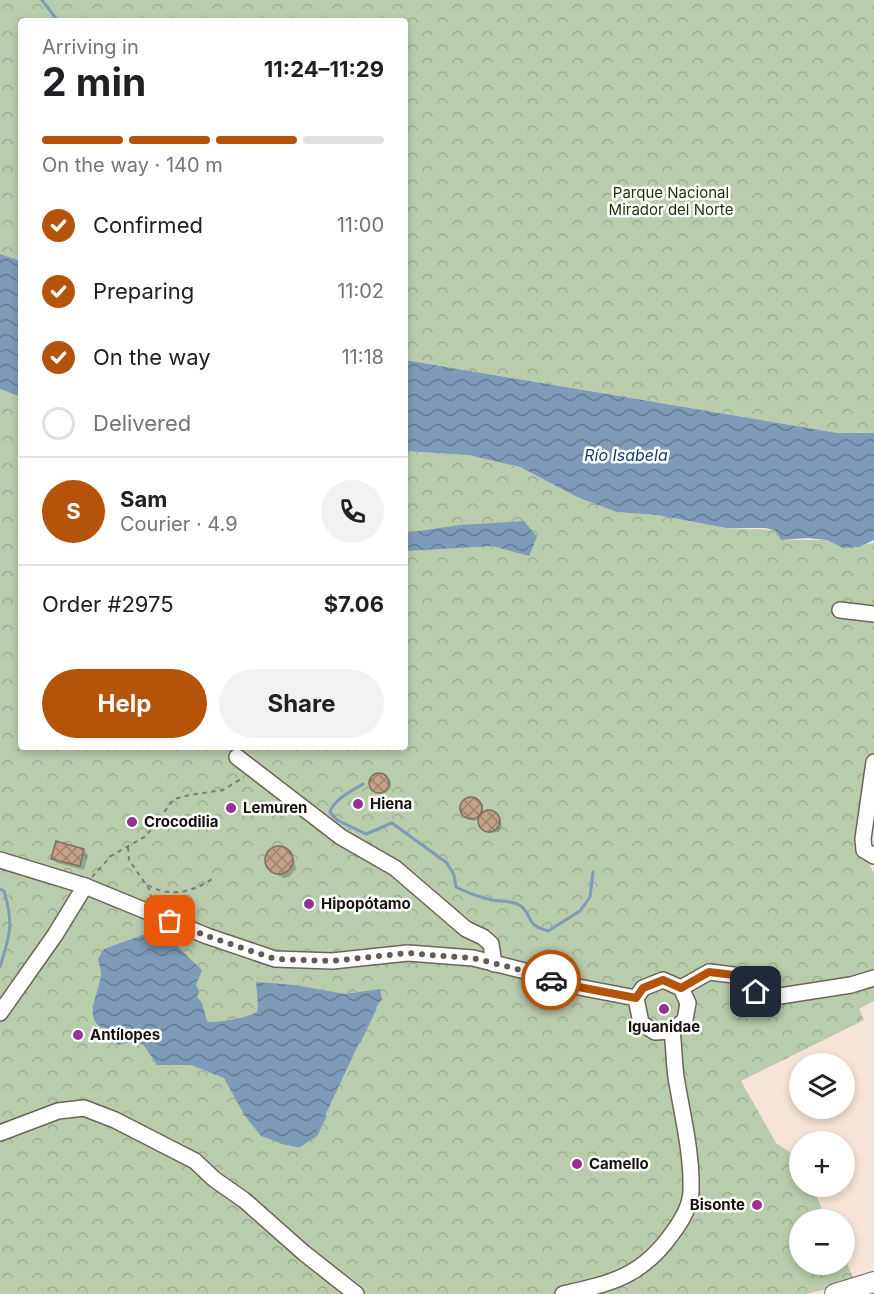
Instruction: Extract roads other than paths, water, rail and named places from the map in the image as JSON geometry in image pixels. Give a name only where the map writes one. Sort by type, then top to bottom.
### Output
[{"type":"main road","points":[[835,1294],[874,1282]]},
{"type":"street","points":[[840,610],[874,614]]},
{"type":"street","points":[[237,757],[341,837],[394,868],[466,929],[483,937],[491,944],[494,964]]},
{"type":"street","points":[[869,853],[862,839],[870,805],[874,762]]},
{"type":"street","points":[[0,860],[85,886],[207,936],[275,959],[332,961],[408,953],[473,958],[525,971],[563,984],[636,998]]},
{"type":"street","points":[[0,1013],[55,935],[85,886]]},
{"type":"street","points":[[681,988],[709,972],[734,975],[745,986],[766,998],[851,986],[874,978]]},
{"type":"street","points":[[663,980],[681,988],[688,1003],[685,1020],[672,1031],[655,1032],[641,1023],[636,998],[643,988],[663,980]]},
{"type":"street","points":[[562,1294],[594,1288],[625,1277],[646,1265],[682,1220],[691,1192],[684,1115],[676,1077],[672,1031]]},
{"type":"street","points":[[0,1133],[58,1111],[84,1108],[115,1120],[195,1161],[356,1294]]},
{"type":"water","points":[[0,254],[18,260],[18,396],[0,389]]},
{"type":"water","name":"Río Isabela","points":[[408,361],[838,433],[874,433],[874,540],[859,547],[843,548],[827,540],[807,538],[781,540],[775,530],[765,528],[726,528],[657,515],[616,512],[577,497],[520,467],[468,455],[408,451]]},
{"type":"water","points":[[524,521],[537,537],[529,556],[492,546],[408,551],[408,533],[460,525]]},
{"type":"water","points":[[167,930],[177,945],[202,970],[196,985],[199,991],[197,997],[202,1003],[207,1022],[232,1020],[257,1012],[256,982],[295,985],[345,994],[380,989],[382,999],[375,1009],[316,1135],[299,1146],[283,1144],[261,1136],[245,1116],[224,1078],[191,1065],[157,1065],[143,1044],[133,1041],[118,1045],[108,1031],[99,1026],[95,1020],[93,1006],[101,974],[98,959],[104,949],[143,935]]},
{"type":"waterway","points":[[42,0],[56,18]]},
{"type":"waterway","points":[[363,784],[332,807],[330,812],[337,820],[366,834],[392,823],[447,863],[454,875],[456,887],[483,898],[518,904],[525,910],[532,923],[540,928],[548,931],[580,911],[590,897],[593,872]]},
{"type":"waterway","points":[[0,889],[4,891],[10,921],[0,967]]},
{"type":"waterway","points":[[359,1042],[375,1009],[373,1009]]},
{"type":"waterway","points":[[281,1142],[299,1146],[316,1135],[325,1116]]},
{"type":"place","name":"Hiena","points":[[358,804]]},
{"type":"place","name":"Lemuren","points":[[231,808]]},
{"type":"place","name":"Crocodilia","points":[[132,822]]},
{"type":"place","name":"Hipopótamo","points":[[309,904]]},
{"type":"place","name":"Iguanidae","points":[[664,1009]]},
{"type":"place","name":"Antílopes","points":[[78,1035]]},
{"type":"place","name":"Camello","points":[[577,1164]]},
{"type":"place","name":"Bisonte","points":[[757,1205]]},
{"type":"park label","name":"Parque Nacional Mirador del Norte","points":[[671,202]]}]
